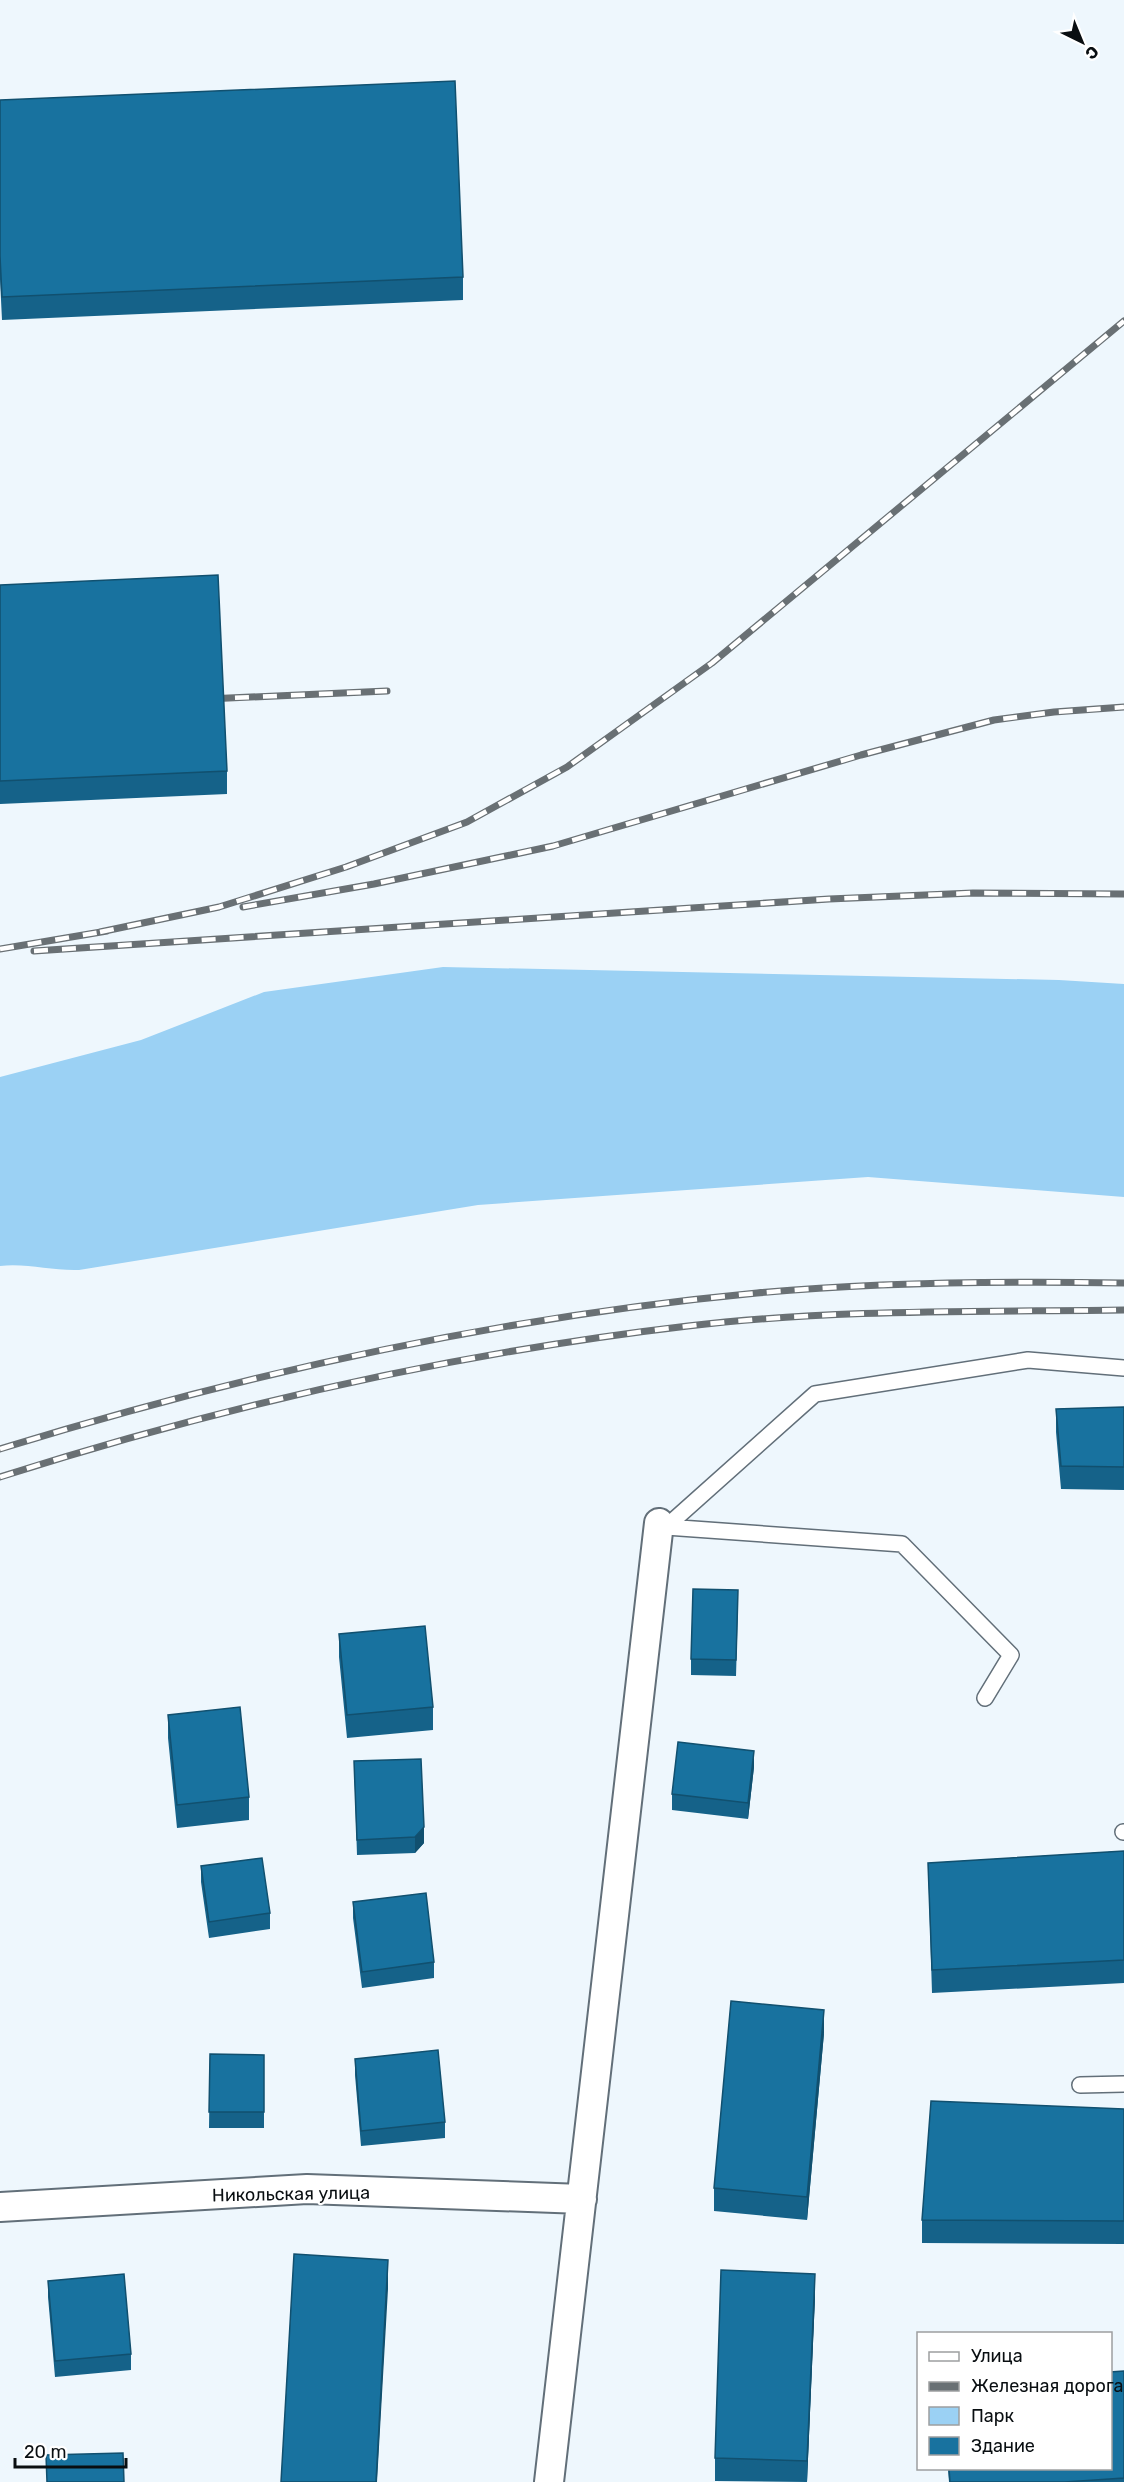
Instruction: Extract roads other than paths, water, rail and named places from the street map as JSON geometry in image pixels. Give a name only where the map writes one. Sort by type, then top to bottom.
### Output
[{"type":"street","points":[[549,2482],[662,1525]]},
{"type":"street","name":"Никольская улица","points":[[0,2207],[307,2190],[582,2199]]},
{"type":"lane","points":[[662,1525],[815,1394],[1028,1360],[1124,1368]]},
{"type":"lane","points":[[662,1525],[902,1544],[1011,1655],[985,1698]]},
{"type":"lane","points":[[1080,2085],[1124,2084]]},
{"type":"railway","points":[[100,932],[219,907],[346,867],[467,822],[567,767],[712,663],[1124,321]]},
{"type":"railway","points":[[207,699],[387,691]]},
{"type":"railway","points":[[243,907],[374,884],[553,846],[861,755],[994,720],[1054,712],[1124,707]]},
{"type":"railway","points":[[34,951],[829,899],[973,893],[1124,894]]},
{"type":"railway","points":[[0,949],[107,931]]},
{"type":"railway","points":[[0,1449],[93,1421],[280,1373],[470,1333],[565,1317],[661,1303],[757,1293],[895,1284],[1124,1283]]},
{"type":"railway","points":[[0,1477],[84,1451],[254,1405],[427,1367],[601,1337],[742,1321],[851,1314],[1124,1310]]}]
